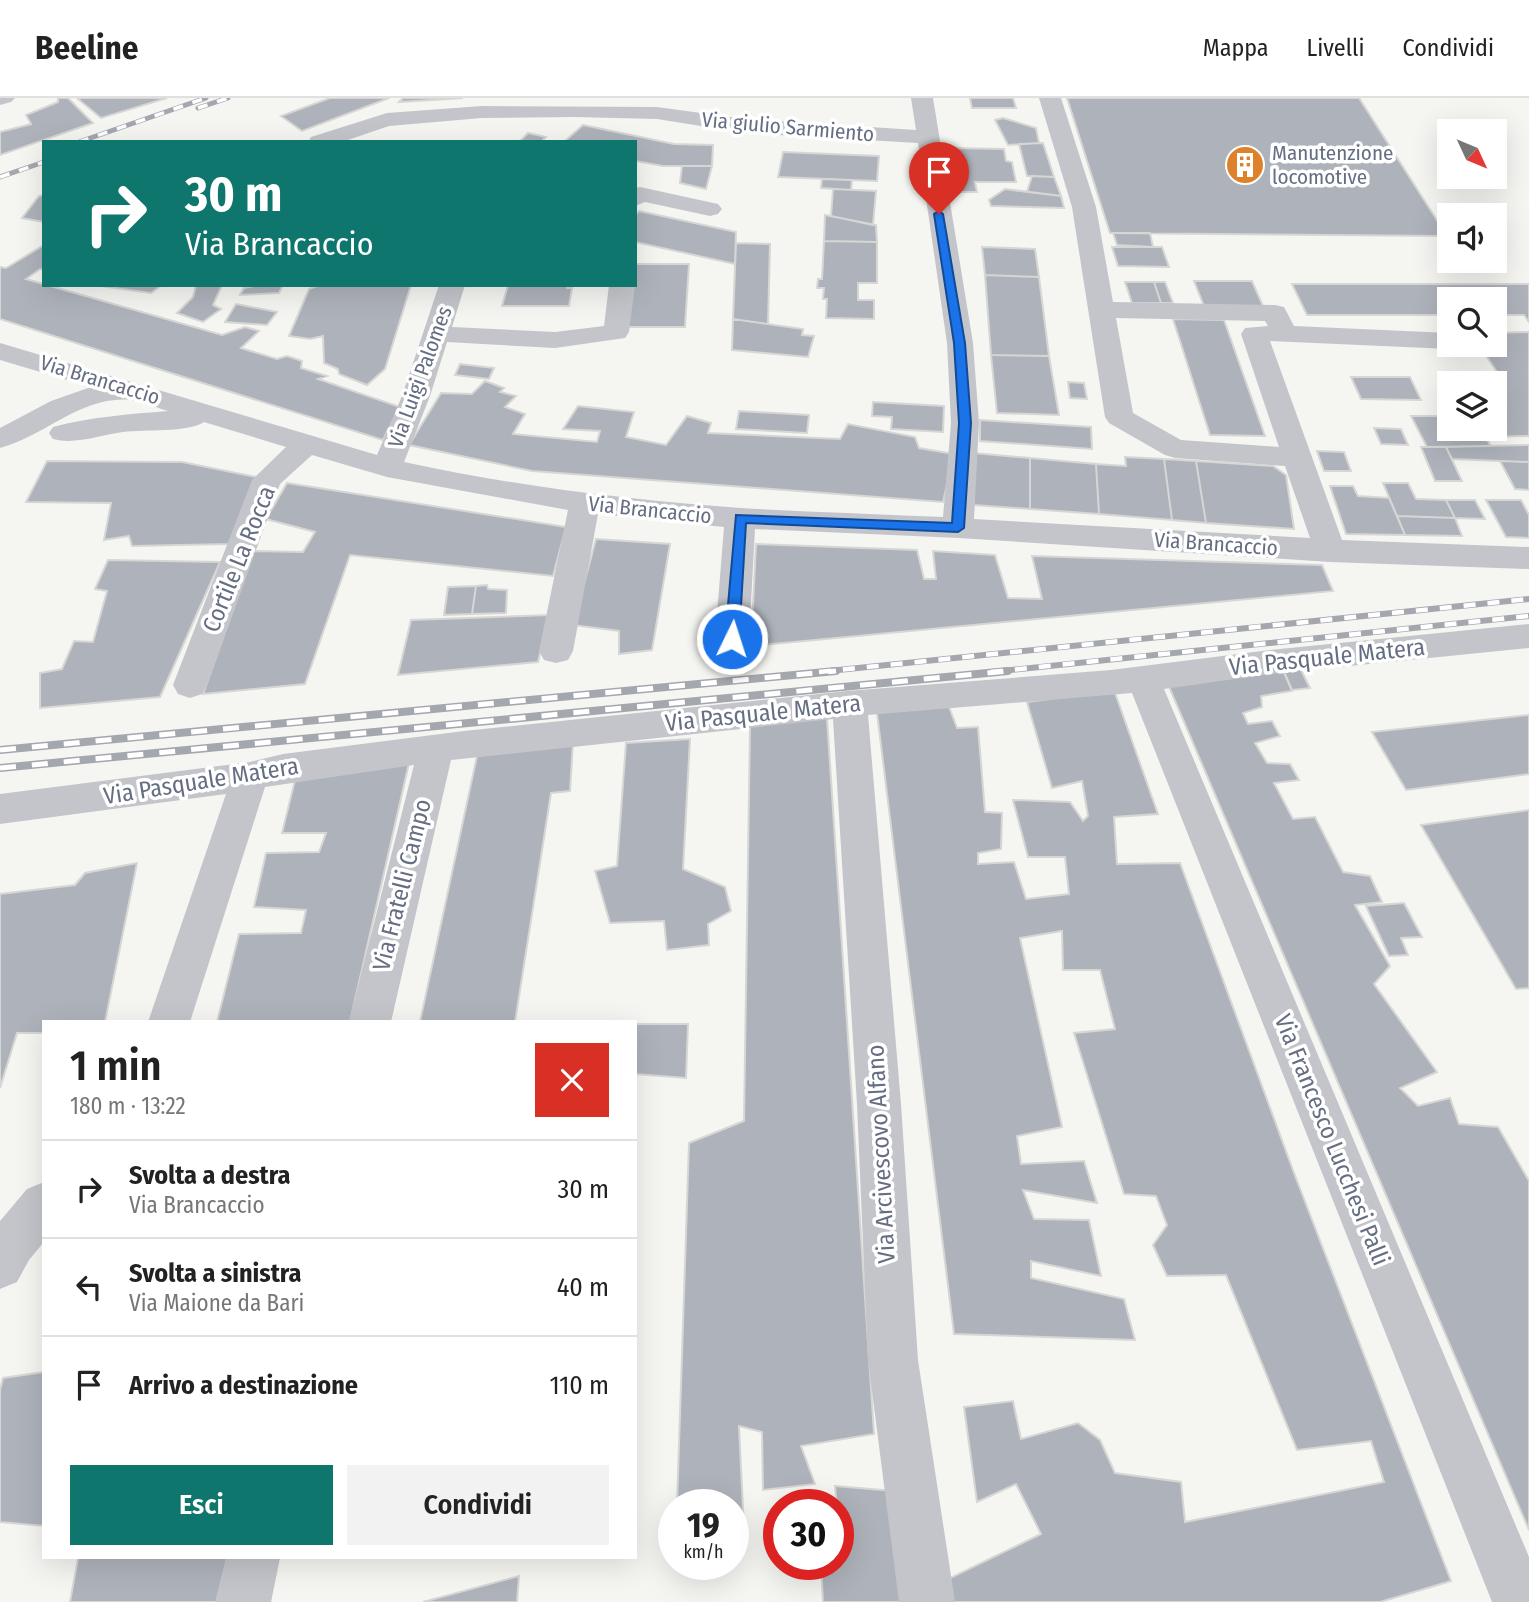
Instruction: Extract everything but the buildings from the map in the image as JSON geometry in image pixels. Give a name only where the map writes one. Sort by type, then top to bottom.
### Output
[{"type":"street","points":[[922,98],[960,343],[965,423],[958,528]]},
{"type":"street","points":[[1050,98],[1084,207],[1119,417],[1175,449],[1296,457]]},
{"type":"street","name":"Via giulio Sarmiento","points":[[325,140],[387,120],[507,122],[657,113],[745,126],[926,137]]},
{"type":"street","points":[[637,191],[710,209]]},
{"type":"street","name":"Via Luigi Palomes","points":[[387,468],[437,334],[451,287]]},
{"type":"street","points":[[437,334],[555,340],[616,332],[622,287]]},
{"type":"street","points":[[1101,310],[1275,313],[1284,333]]},
{"type":"street","points":[[1329,551],[1254,334],[1437,340]]},
{"type":"street","points":[[0,438],[23,416],[33,391],[23,368],[1,351]]},
{"type":"street","name":"Via Brancaccio","points":[[1,351],[99,385],[148,394],[387,468],[451,482],[584,504],[740,518],[958,528],[1329,551],[1529,558]]},
{"type":"street","points":[[0,438],[99,385],[103,405],[95,415],[63,433]]},
{"type":"street","points":[[0,451],[63,433],[124,422],[181,418],[238,423]]},
{"type":"street","name":"Cortile La Rocca","points":[[190,685],[267,480],[306,445]]},
{"type":"street","points":[[556,651],[584,504]]},
{"type":"street","points":[[732,639],[740,518]]},
{"type":"street","name":"Via Pasquale Matera","points":[[0,809],[436,749],[847,704],[1141,679],[1270,662],[1529,636]]},
{"type":"street","name":"Via Francesco Lucchesi Palli","points":[[1141,679],[1160,719],[1520,1602]]},
{"type":"street","name":"Via Arcivescovo Alfano","points":[[847,704],[852,724],[878,1091],[892,1360],[927,1602]]},
{"type":"street","name":"Via Fratelli Campo","points":[[370,1020],[436,749]]},
{"type":"street","points":[[170,1020],[250,776]]},
{"type":"street","points":[[0,1265],[12,1243],[42,1207]]},
{"type":"street","points":[[243,1602],[253,1559]]},
{"type":"railway","points":[[85,140],[206,98]]},
{"type":"railway","points":[[198,108],[228,98]]},
{"type":"railway","points":[[0,177],[42,163]]},
{"type":"railway","points":[[819,672],[1529,599]]},
{"type":"railway","points":[[991,672],[1529,616]]},
{"type":"railway","points":[[0,750],[836,671]]},
{"type":"railway","points":[[0,768],[1008,671]]},
{"type":"place","name":"Manutenzione locomotive","points":[[1245,165]]},
{"type":"route","points":[[732,639],[740,518],[958,528],[965,423],[960,343],[939,214]]}]
